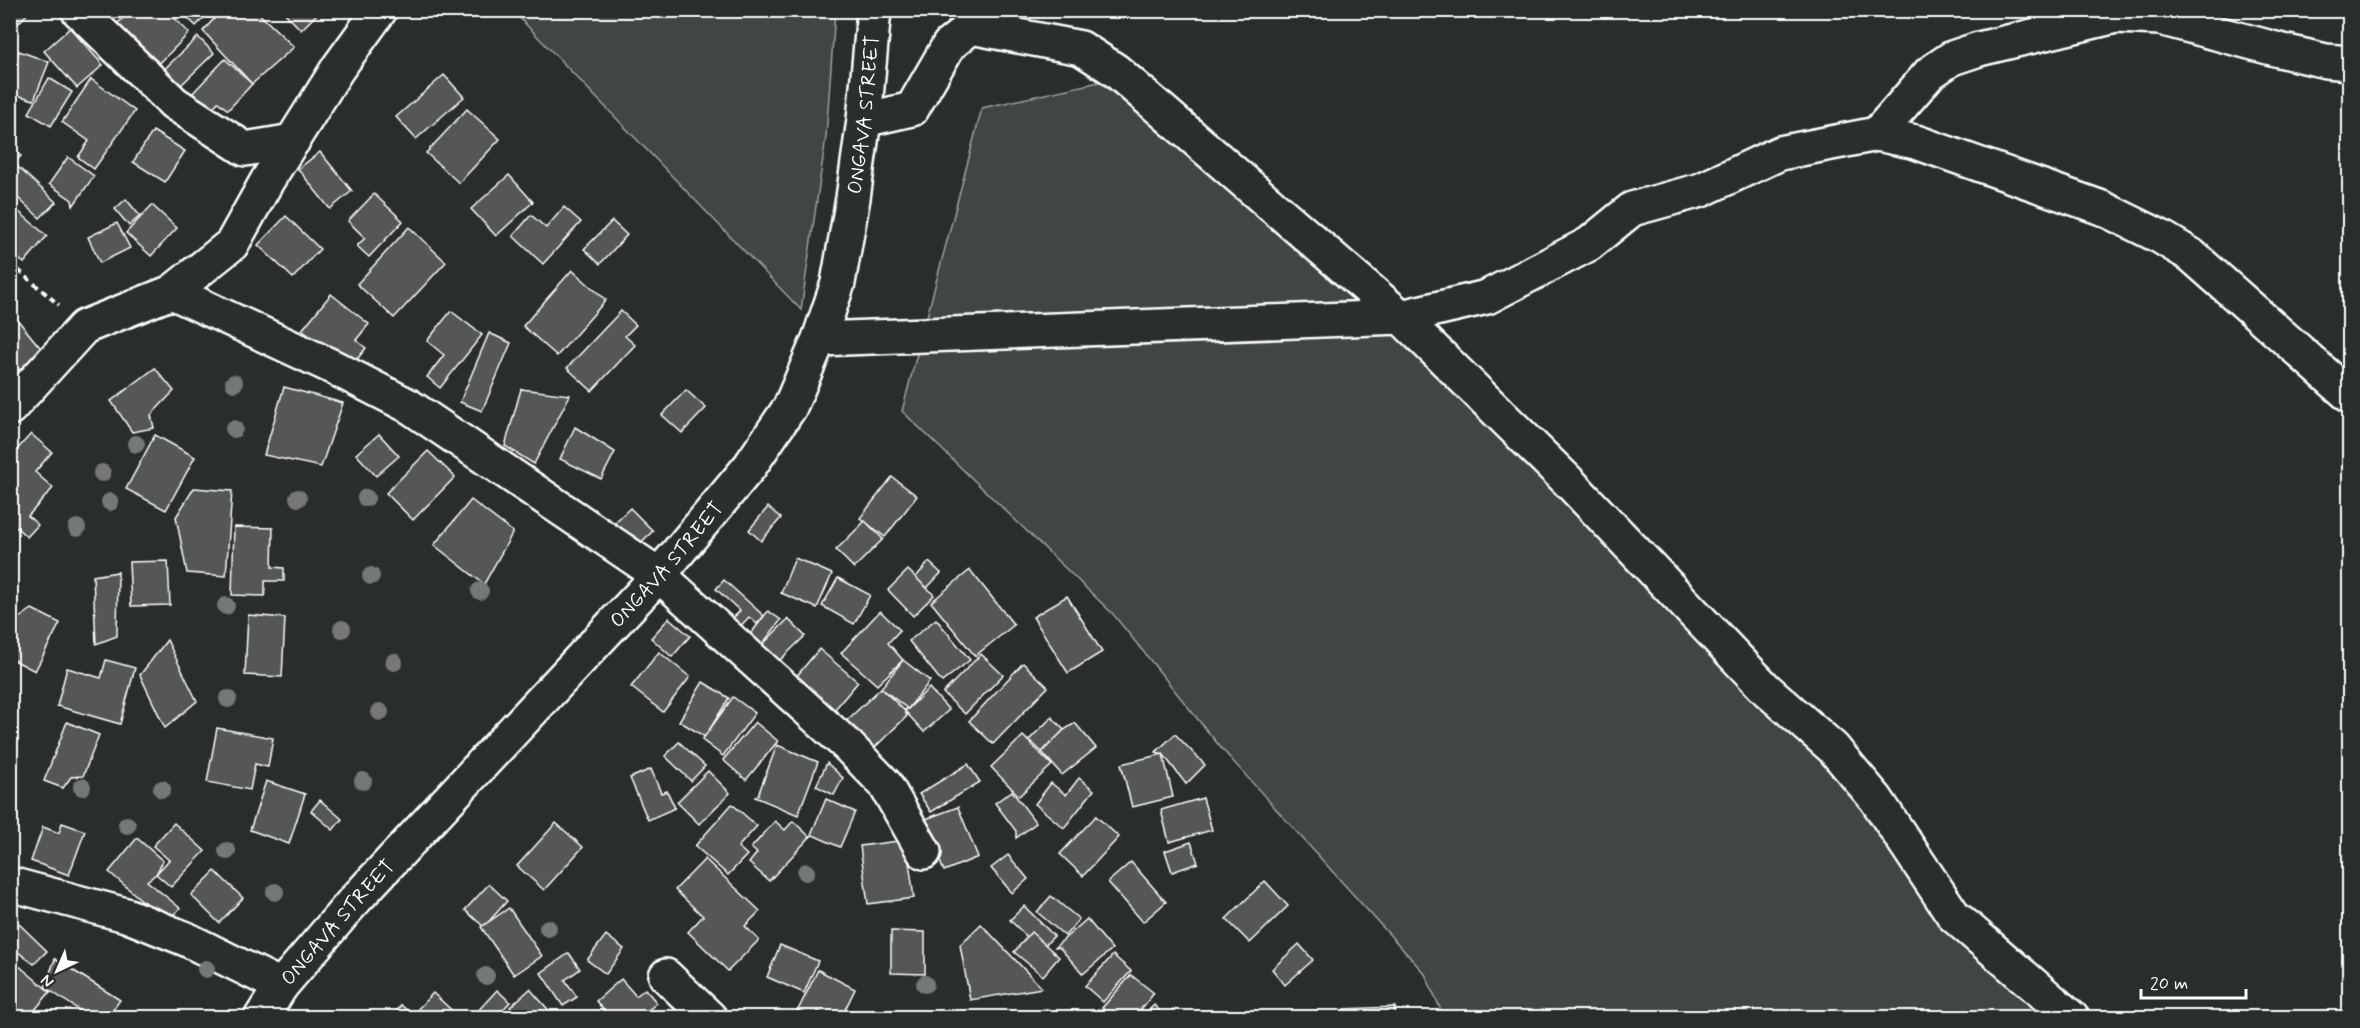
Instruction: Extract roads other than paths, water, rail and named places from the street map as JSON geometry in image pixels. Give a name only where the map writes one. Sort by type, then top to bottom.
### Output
[{"type":"street","points":[[78,10],[174,103],[245,149],[293,141]]},
{"type":"street","points":[[10,408],[84,327],[172,292],[232,244],[338,68],[380,10]]},
{"type":"street","name":"ONGAVA STREET","points":[[261,1017],[281,986],[353,902],[659,575],[732,489],[771,437],[790,407],[819,339],[838,283],[854,198],[874,10]]},
{"type":"street","points":[[1876,134],[1930,73],[1952,58],[1979,49],[2116,16],[2160,18],[2279,50],[2326,61],[2349,63]]},
{"type":"street","points":[[864,120],[912,109],[949,45],[971,27],[1081,48],[1115,70],[1401,317],[1570,483],[1767,690],[1833,748],[1876,798],[1954,916],[2072,1017]]},
{"type":"street","points":[[819,339],[1401,317],[1487,297],[1589,244],[1632,209],[1701,190],[1780,153],[1876,134],[1916,142],[2102,208],[2161,237],[2192,255],[2349,396]]},
{"type":"street","points":[[172,292],[333,367],[409,406],[659,575],[848,746],[885,784],[924,852]]},
{"type":"street","points":[[10,884],[126,915],[186,939],[281,986]]},
{"type":"street","points":[[666,975],[710,1017]]}]
